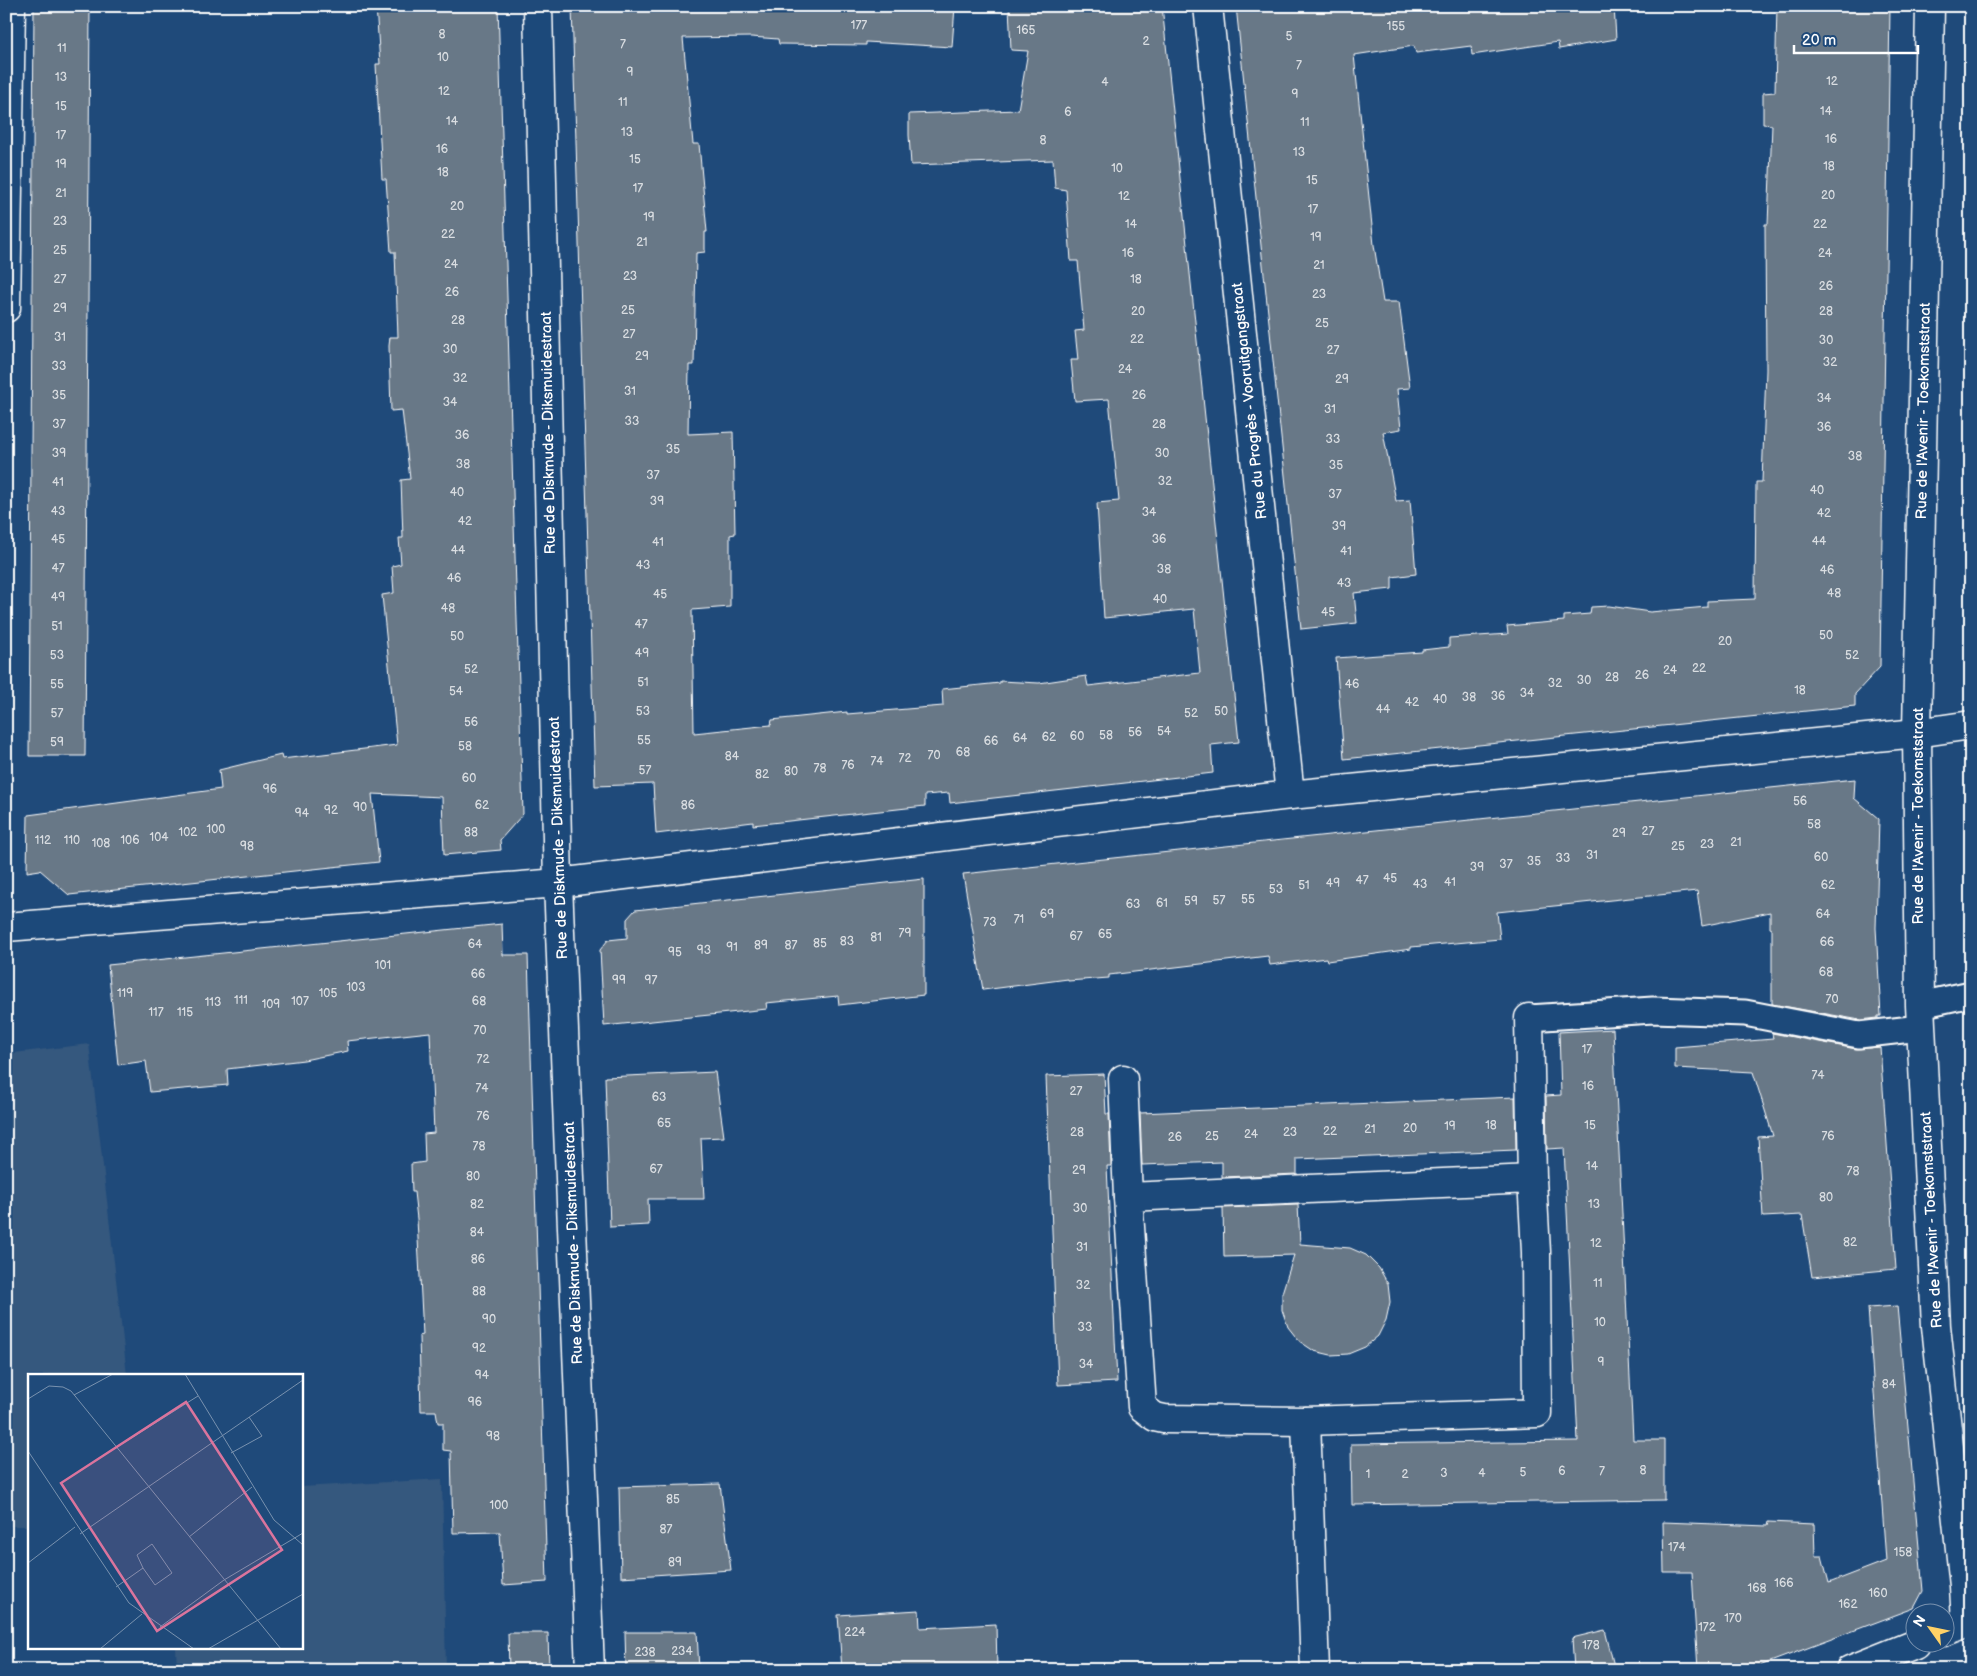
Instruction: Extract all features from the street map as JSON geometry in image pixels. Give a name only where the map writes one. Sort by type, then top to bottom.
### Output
[{"type":"street","points":[[6,308],[11,6]]},
{"type":"street","name":"Rue de Diskmude - Diksmuidestraat","points":[[538,6],[558,883],[590,1670]]},
{"type":"street","name":"Rue du Progrès - Vooruitgangstraat","points":[[1208,6],[1290,795]]},
{"type":"street","name":"Rue de l'Avenir - Toekomststraat","points":[[1930,6],[1917,733],[1920,1017],[1936,1326],[1964,1586],[1960,1625]]},
{"type":"street","points":[[6,927],[558,883],[1290,795],[1917,733],[1971,725]]},
{"type":"street","points":[[1123,1079],[1140,1397],[1142,1407],[1147,1413],[1164,1419],[1306,1421],[1537,1413],[1536,1252],[1532,1179],[1529,1018]]},
{"type":"street","points":[[1128,1197],[1532,1179]]},
{"type":"street","points":[[1306,1421],[1316,1670]]},
{"type":"street","points":[[1850,1670],[1904,1648]]},
{"type":"lane","points":[[1529,1018],[1653,1010],[1745,1013],[1859,1035],[1920,1017],[1971,994]]},
{"type":"shaded area","points":[[89,1044],[127,1374],[28,1374],[28,1526],[6,1526],[6,1054]]},
{"type":"shaded area","points":[[442,1479],[446,1670],[177,1670],[176,1648],[302,1648],[302,1487]]},
{"type":"building","points":[[34,6],[90,6],[85,756],[29,756]]},
{"type":"building","points":[[376,6],[498,6],[523,814],[500,840],[501,850],[444,855],[442,797],[372,794],[379,862],[69,895],[40,870],[27,872],[28,815],[221,789],[219,770],[281,755],[282,759],[397,745],[382,595],[394,593],[392,566],[401,564],[399,538],[403,538],[401,480],[410,479],[402,410],[391,411],[389,346],[390,337],[398,337],[395,252],[391,252],[386,179],[382,179],[376,64],[380,64]]},
{"type":"building","points":[[572,6],[955,6],[952,47],[866,42],[866,45],[779,44],[778,39],[751,37],[683,38],[693,144],[699,144],[707,232],[705,232],[705,252],[696,253],[694,365],[689,365],[688,434],[733,432],[735,534],[730,535],[730,607],[692,610],[694,733],[771,725],[772,720],[847,712],[847,714],[943,706],[942,689],[1000,683],[1000,681],[1039,683],[1086,676],[1088,686],[1200,673],[1194,609],[1104,618],[1097,503],[1119,501],[1109,399],[1075,401],[1071,360],[1078,360],[1075,331],[1084,330],[1078,261],[1071,261],[1066,190],[1055,188],[1053,160],[911,165],[909,135],[909,114],[1018,110],[1028,51],[1011,50],[1009,6],[1162,6],[1239,742],[1211,745],[1213,773],[950,803],[949,793],[925,795],[925,806],[753,825],[753,822],[656,834],[653,784],[595,786]]},
{"type":"building","points":[[1236,6],[1614,6],[1616,39],[1559,49],[1558,42],[1472,55],[1471,46],[1416,53],[1414,46],[1354,55],[1374,245],[1383,302],[1399,302],[1410,388],[1397,389],[1401,429],[1383,432],[1396,501],[1410,500],[1416,574],[1392,577],[1392,589],[1354,593],[1357,623],[1301,629]]},
{"type":"building","points":[[1777,6],[1890,6],[1880,667],[1855,694],[1855,706],[1344,759],[1336,658],[1422,652],[1422,650],[1449,647],[1449,638],[1508,634],[1507,626],[1564,621],[1564,616],[1590,614],[1591,607],[1609,606],[1650,612],[1707,607],[1707,601],[1755,599],[1756,482],[1762,482],[1766,370],[1765,224],[1768,224],[1772,125],[1763,124],[1763,93],[1775,92]]},
{"type":"building","points":[[1855,779],[1854,798],[1879,819],[1876,928],[1881,1016],[1878,1016],[1878,1018],[1860,1020],[1772,1004],[1772,929],[1770,928],[1770,912],[1702,926],[1697,891],[1497,912],[1500,939],[1411,947],[1411,949],[1327,961],[1326,958],[1270,965],[1268,956],[1109,975],[1109,978],[1068,981],[1068,979],[983,990],[963,874]]},
{"type":"building","points":[[924,879],[924,995],[839,1005],[838,996],[766,1003],[767,1009],[604,1026],[600,950],[608,940],[627,938],[627,919],[635,910]]},
{"type":"building","points":[[502,924],[503,955],[528,955],[547,1582],[503,1585],[500,1532],[453,1533],[451,1451],[443,1450],[443,1423],[438,1423],[436,1411],[421,1411],[419,1336],[423,1335],[417,1219],[414,1192],[412,1192],[411,1164],[425,1162],[424,1134],[434,1133],[430,1032],[347,1041],[348,1051],[304,1060],[227,1069],[228,1085],[150,1092],[146,1061],[118,1065],[108,965]]},
{"type":"building","points":[[1613,1029],[1633,1440],[1664,1440],[1664,1500],[1352,1505],[1351,1444],[1578,1441],[1564,1148],[1547,1149],[1546,1096],[1561,1095],[1559,1032]]},
{"type":"building","points":[[1772,1033],[1856,1049],[1880,1047],[1896,1269],[1812,1277],[1802,1215],[1763,1217],[1758,1137],[1773,1136],[1753,1072],[1675,1068],[1675,1047],[1773,1039]]},
{"type":"building","points":[[715,1072],[724,1137],[701,1138],[704,1199],[648,1199],[649,1225],[610,1227],[605,1077]]},
{"type":"building","points":[[1104,1074],[1106,1114],[1109,1114],[1111,1166],[1107,1166],[1117,1382],[1058,1385],[1046,1076]]},
{"type":"building","points":[[1515,1097],[1516,1150],[1297,1159],[1297,1174],[1222,1177],[1222,1162],[1142,1165],[1140,1113]]},
{"type":"building","points":[[1298,1205],[1300,1244],[1350,1248],[1366,1255],[1379,1268],[1388,1284],[1390,1302],[1386,1320],[1378,1336],[1365,1347],[1348,1354],[1331,1355],[1314,1351],[1299,1341],[1288,1327],[1282,1310],[1282,1293],[1294,1255],[1224,1257],[1223,1208]]},
{"type":"building","points":[[1897,1306],[1923,1591],[1916,1604],[1904,1604],[1904,1612],[1749,1670],[1698,1670],[1692,1572],[1664,1572],[1663,1522],[1767,1526],[1768,1522],[1814,1524],[1815,1556],[1822,1556],[1829,1583],[1886,1561],[1868,1308]]},
{"type":"building","points":[[720,1484],[731,1570],[621,1577],[619,1487]]},
{"type":"building","points":[[919,1610],[920,1628],[996,1624],[997,1670],[842,1670],[838,1615]]},
{"type":"building","points":[[1605,1630],[1615,1670],[1574,1670],[1572,1638]]},
{"type":"building","points":[[625,1632],[697,1632],[699,1670],[626,1670]]},
{"type":"building","points":[[508,1633],[548,1633],[549,1670],[509,1670]]}]
